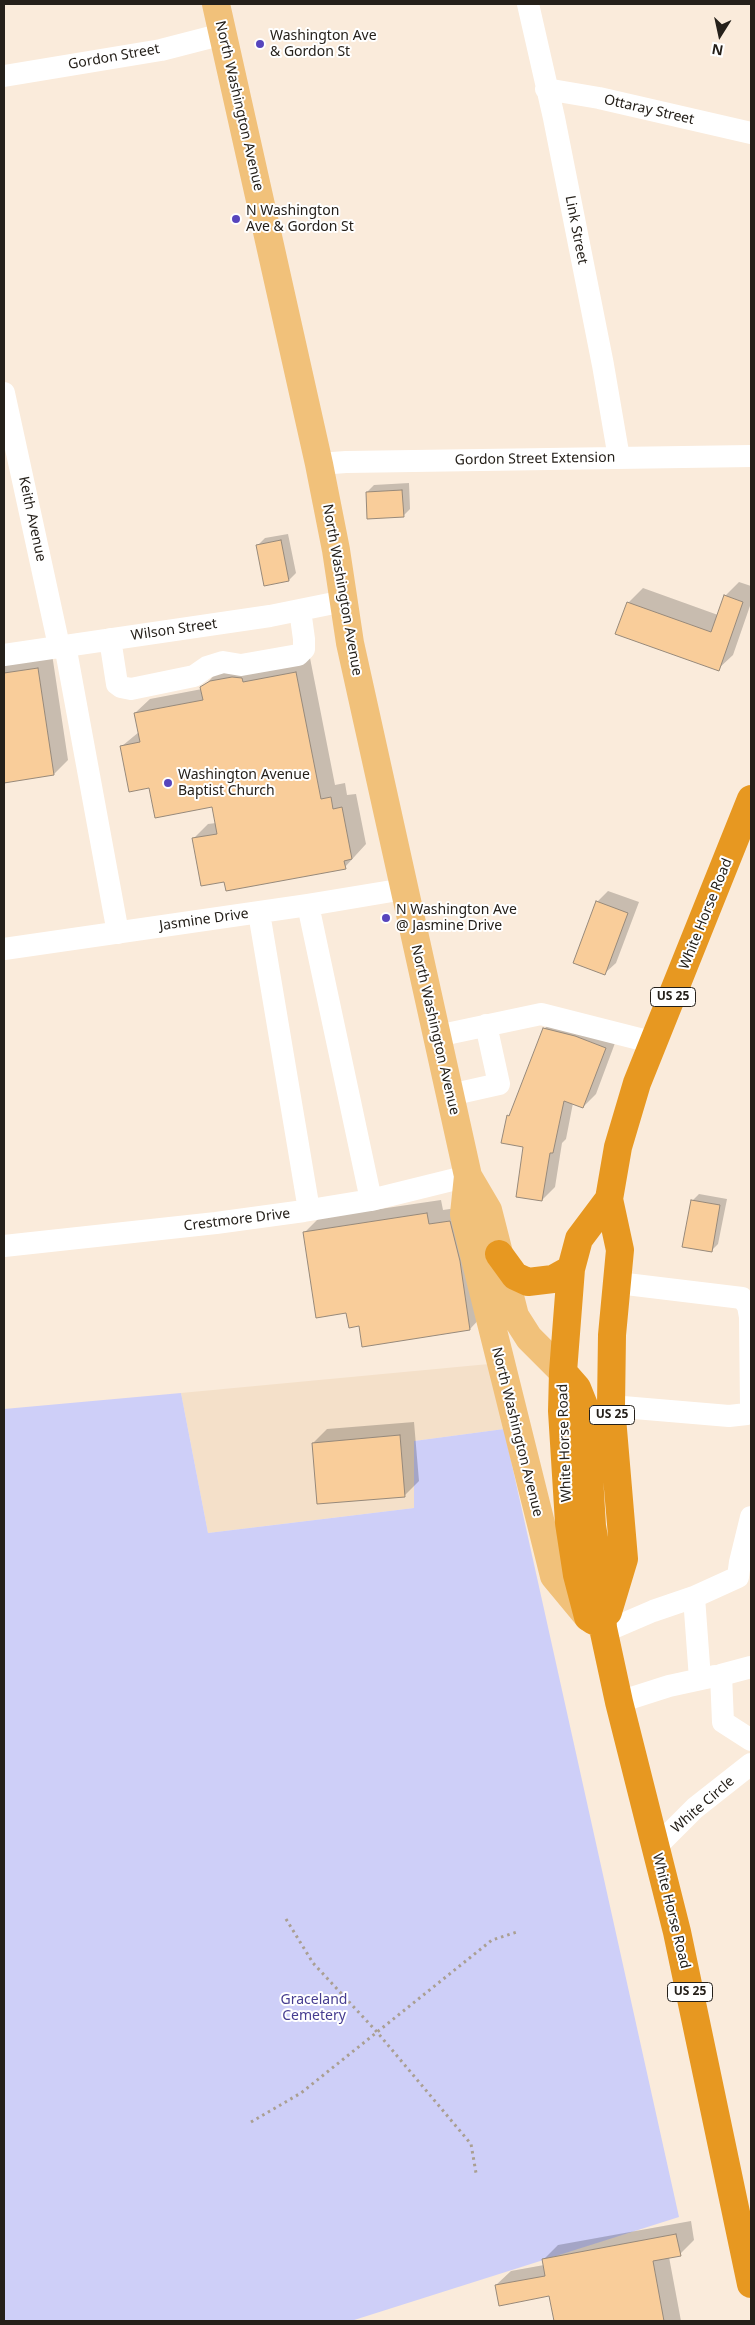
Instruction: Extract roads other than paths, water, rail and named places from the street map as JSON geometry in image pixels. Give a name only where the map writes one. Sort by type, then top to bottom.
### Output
[{"type":"highway","name":"White Horse Road","points":[[750,804],[655,1043],[637,1083],[618,1147],[608,1200],[620,1250],[612,1335],[611,1406],[624,1560],[598,1626],[678,1932],[751,2284]]},
{"type":"highway","name":"White Horse Road","points":[[563,1372],[571,1269],[579,1239],[608,1200]]},
{"type":"highway","points":[[499,1254],[514,1276],[528,1282],[553,1279],[571,1269]]},
{"type":"highway","points":[[563,1372],[577,1388],[585,1408],[592,1526],[599,1568],[598,1626]]},
{"type":"main road","name":"North Washington Avenue","points":[[216,4],[319,464],[350,643],[468,1176],[488,1210],[515,1316],[529,1338],[563,1372]]},
{"type":"main road","name":"North Washington Avenue","points":[[468,1176],[464,1214],[554,1576],[598,1626]]},
{"type":"street","name":"Link Street","points":[[528,4],[603,365],[619,458]]},
{"type":"street","name":"Gordon Street","points":[[4,76],[161,50],[223,34]]},
{"type":"street","name":"Ottaray Street","points":[[546,89],[599,98],[751,133]]},
{"type":"street","name":"Keith Avenue","points":[[4,393],[62,645],[118,933]]},
{"type":"street","name":"Gordon Street Extension","points":[[319,464],[751,456]]},
{"type":"street","name":"Wilson Street","points":[[4,655],[300,610],[344,601]]},
{"type":"street","points":[[110,639],[117,684],[121,688],[131,688],[194,676],[207,667],[223,662],[241,665],[298,655],[304,649],[300,610]]},
{"type":"street","name":"Jasmine Drive","points":[[4,949],[308,906],[404,889]]},
{"type":"street","points":[[308,906],[371,1200]]},
{"type":"street","points":[[259,912],[309,1210]]},
{"type":"street","points":[[437,1036],[541,1014],[655,1043]]},
{"type":"street","points":[[450,1094],[500,1084],[486,1025]]},
{"type":"street","name":"Crestmore Drive","points":[[4,1246],[216,1223],[309,1210],[371,1200],[468,1176]]},
{"type":"street","points":[[611,1406],[729,1416],[747,1414],[751,1407],[750,1317],[748,1306],[742,1298],[618,1283]]},
{"type":"street","points":[[598,1626],[653,1611],[694,1597],[738,1577],[751,1517]]},
{"type":"street","points":[[694,1597],[711,1677],[723,1722],[751,1740]]},
{"type":"street","points":[[619,1702],[669,1686],[751,1667]]},
{"type":"street","name":"White Circle","points":[[655,1848],[695,1808],[751,1764]]},
{"type":"place","name":"Washington Ave & Gordon St","points":[[260,44]]},
{"type":"place","name":"N Washington Ave & Gordon St","points":[[236,219]]},
{"type":"place","name":"Washington Avenue Baptist Church","points":[[168,783]]},
{"type":"place","name":"N Washington Ave @ Jasmine Drive","points":[[386,918]]},
{"type":"park label","name":"Graceland Cemetery","points":[[314,2008]]}]
